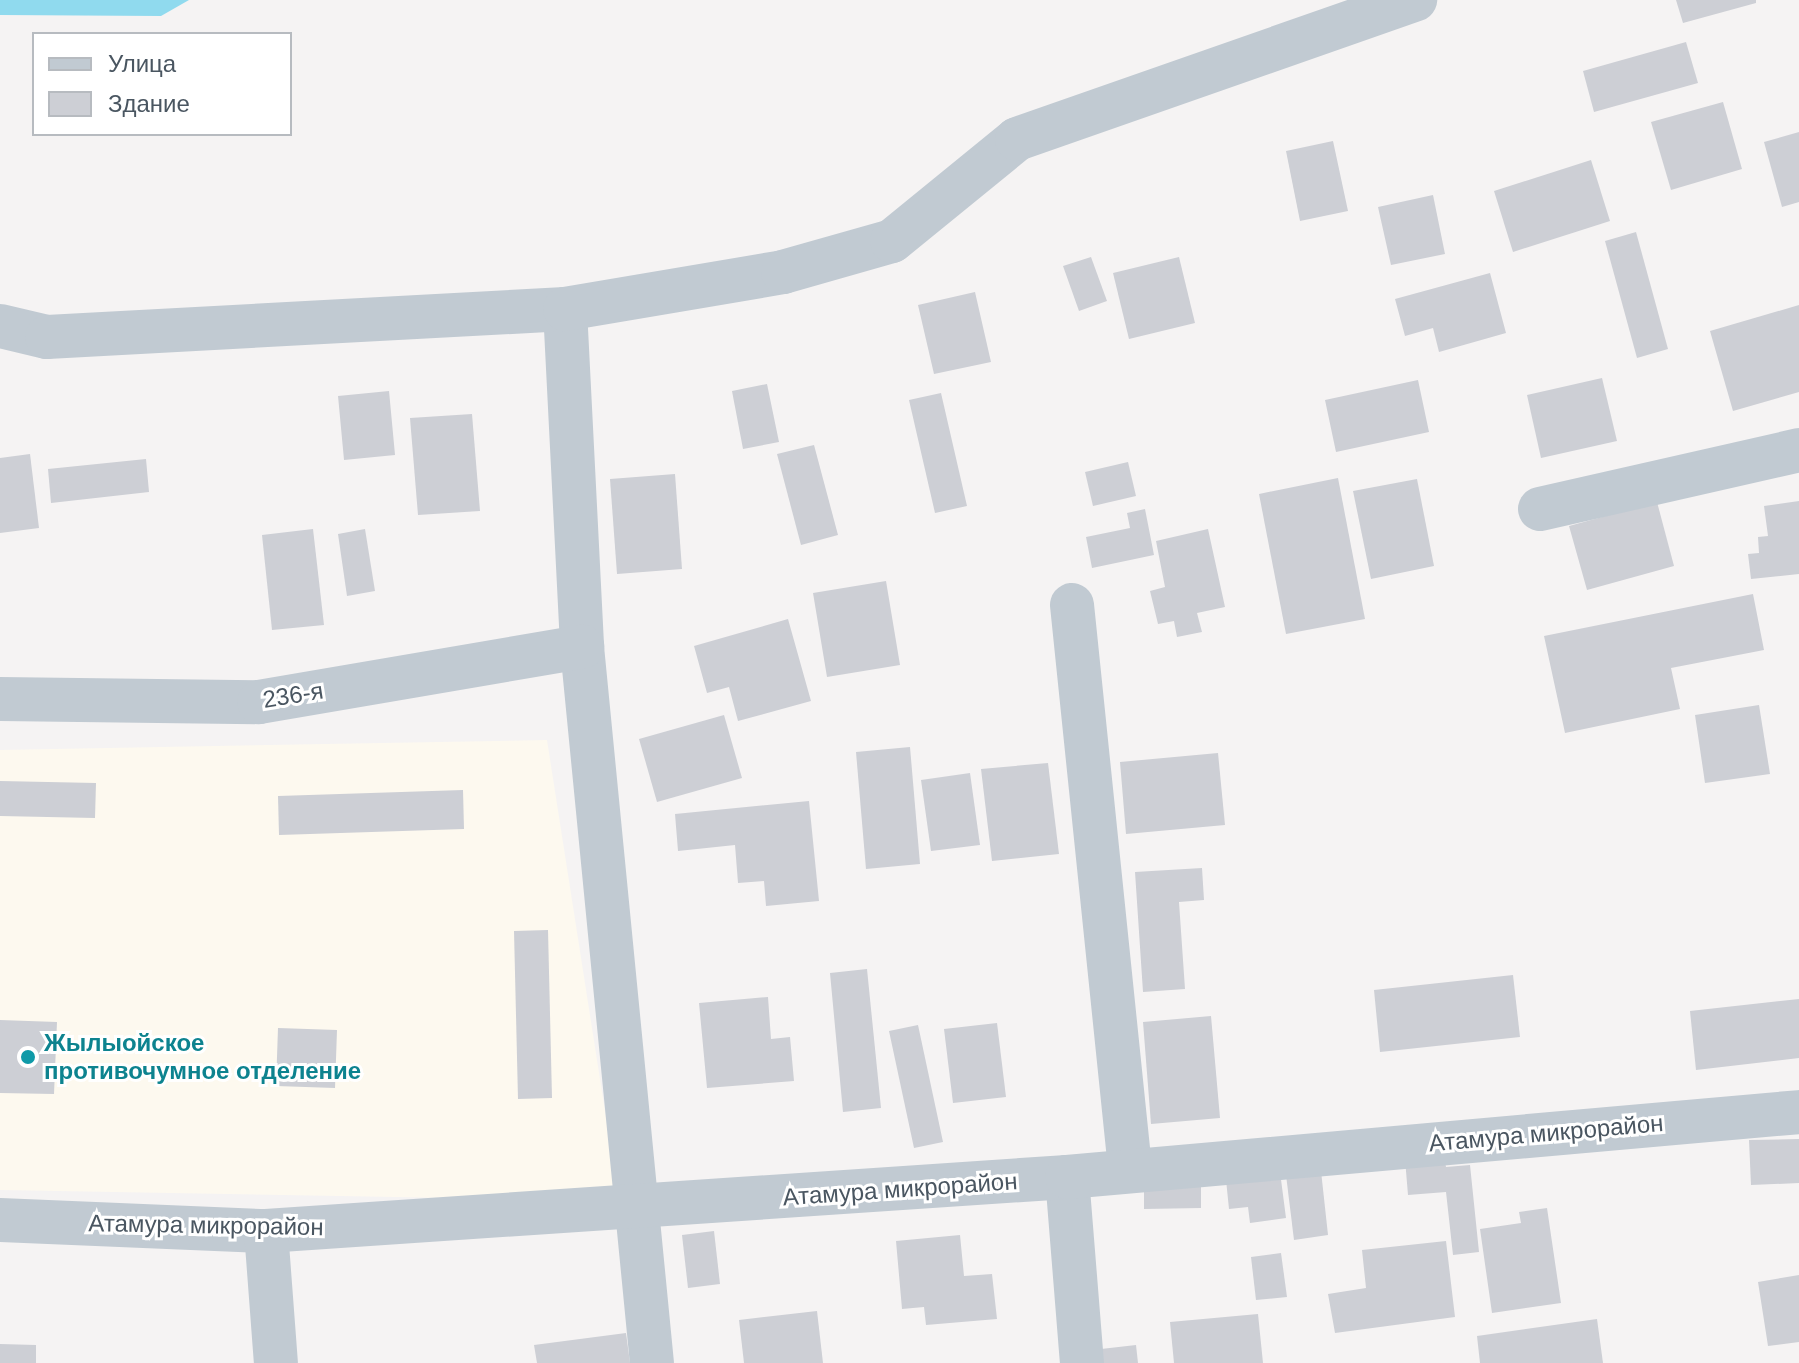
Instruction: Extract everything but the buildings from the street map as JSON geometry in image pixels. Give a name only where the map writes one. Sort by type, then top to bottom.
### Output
[{"type":"street","points":[[0,326],[47,337],[565,309],[783,272],[892,241],[1017,139],[1415,0]]},
{"type":"street","points":[[565,309],[582,647],[634,1209],[652,1363]]},
{"type":"street","points":[[1540,509],[1799,450]]},
{"type":"street","points":[[1072,605],[1130,1168]]},
{"type":"street","name":"236-я","points":[[0,699],[259,702],[582,647]]},
{"type":"street","name":"Атамура микрорайон","points":[[0,1220],[266,1231],[634,1209],[1067,1177],[1130,1168],[1799,1112]]},
{"type":"street","points":[[1067,1177],[1082,1363]]},
{"type":"street","points":[[266,1231],[276,1363]]},
{"type":"shaded area","points":[[547,740],[619,1201],[0,1190],[0,750]]},
{"type":"water","points":[[0,0],[189,0],[161,16],[0,15]]},
{"type":"place","name":"Жылыойское противочумное отделение","points":[[28,1057]]}]
